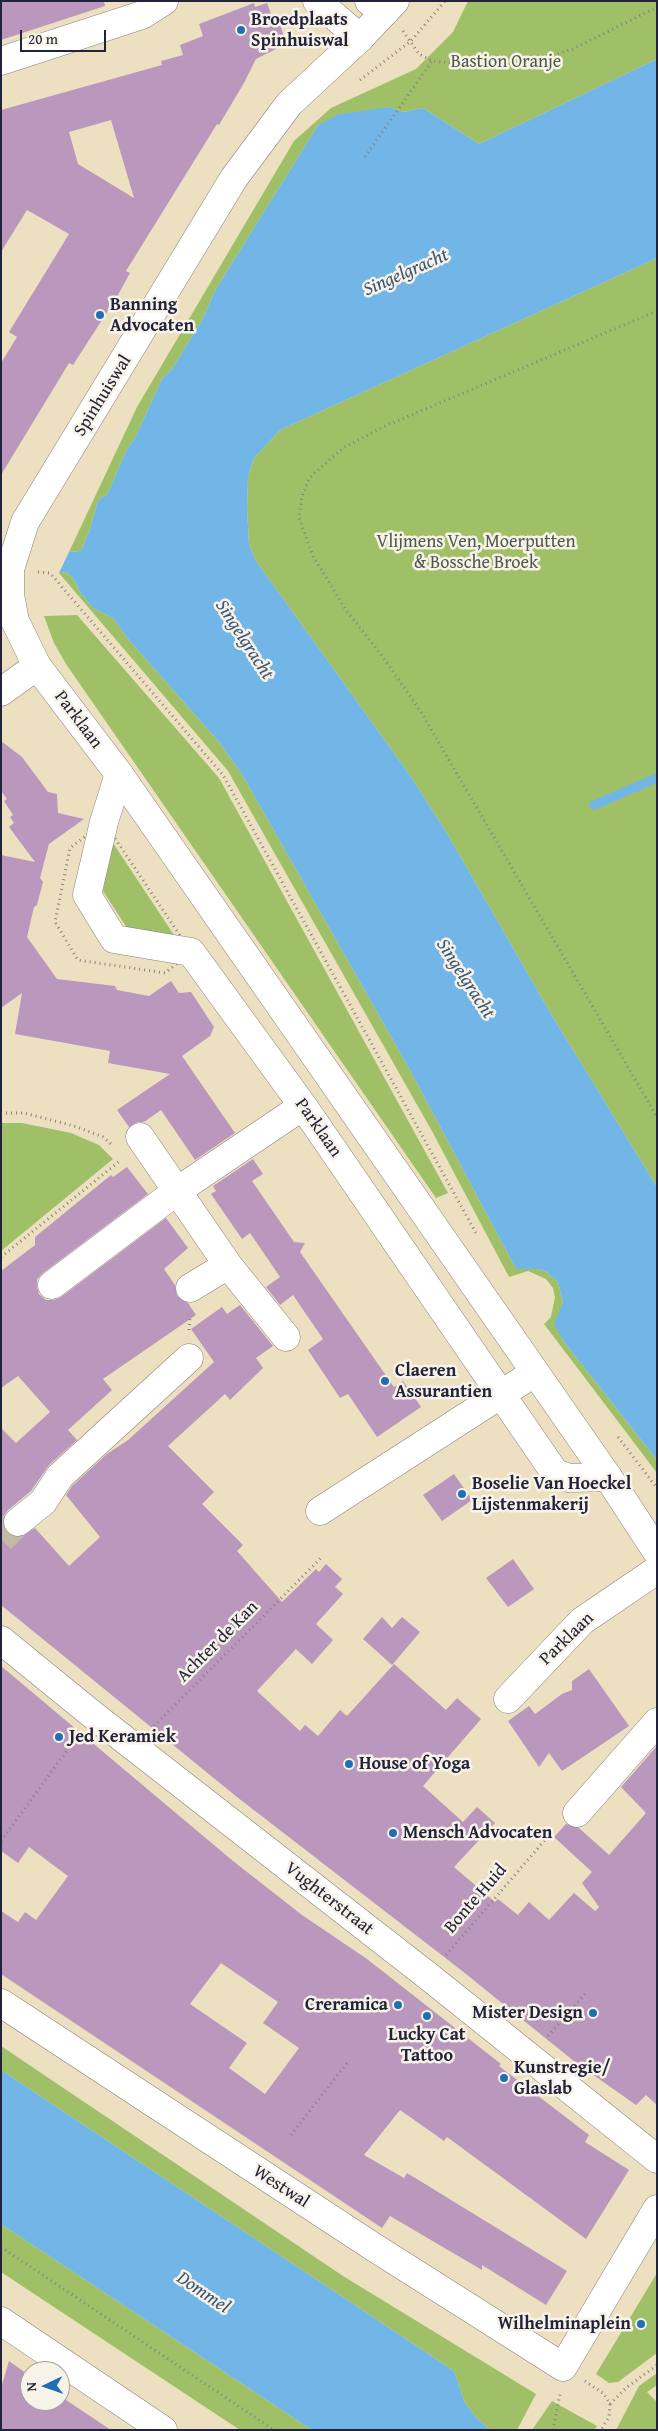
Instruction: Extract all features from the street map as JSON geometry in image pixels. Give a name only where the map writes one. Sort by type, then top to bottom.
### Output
[{"type":"street","points":[[1,61],[16,58],[142,14],[164,1]]},
{"type":"street","points":[[317,1],[360,38]]},
{"type":"street","name":"Spinhuiswal","points":[[38,666],[15,621],[10,595],[10,569],[25,522],[234,178],[289,104],[360,38],[383,5]]},
{"type":"street","points":[[1,692],[38,666]]},
{"type":"street","name":"Parklaan","points":[[38,666],[119,774],[608,1477],[657,1552]]},
{"type":"street","name":"Parklaan","points":[[119,774],[104,822],[87,895],[114,939],[191,952],[303,1106],[555,1473],[569,1478],[608,1477]]},
{"type":"street","points":[[52,1285],[176,1191],[303,1106]]},
{"type":"street","points":[[140,1137],[228,1265],[286,1337]]},
{"type":"street","points":[[190,1288],[228,1265]]},
{"type":"street","points":[[18,1522],[43,1502],[60,1476],[189,1358]]},
{"type":"street","points":[[320,1511],[534,1373]]},
{"type":"street","name":"Parklaan","points":[[508,1700],[582,1621],[657,1570]]},
{"type":"street","name":"Vughterstraat","points":[[1,1640],[93,1715],[428,1976],[657,2159]]},
{"type":"street","points":[[577,1813],[657,1722]]},
{"type":"street","name":"Westwal","points":[[1,2003],[372,2246],[563,2366]]},
{"type":"street","points":[[563,2366],[657,2209]]},
{"type":"street","points":[[1,2320],[155,2427]]},
{"type":"path","points":[[385,62],[411,41],[445,1]]},
{"type":"path","points":[[411,41],[419,54],[432,61],[490,66],[545,58],[588,42],[657,7]]},
{"type":"path","points":[[366,157],[432,61]]},
{"type":"path","points":[[657,311],[384,427],[343,448],[310,477],[302,496],[299,518],[313,556],[346,610],[384,657],[421,712],[657,1117]]},
{"type":"path","points":[[50,574],[223,775],[460,1201]]},
{"type":"path","points":[[1,1112],[24,1113],[74,1126],[104,1137],[122,1158],[1,1257]]},
{"type":"path","points":[[189,1358],[190,1288]]},
{"type":"path","name":"Achter de Kan","points":[[134,1746],[321,1558]]},
{"type":"path","points":[[1,1841],[93,1715]]},
{"type":"path","name":"Bonte Huid","points":[[428,1976],[546,1840]]},
{"type":"path","points":[[529,2057],[586,1994]]},
{"type":"path","points":[[291,2135],[347,2063]]},
{"type":"path","points":[[1,2247],[274,2430]]},
{"type":"path","points":[[601,2430],[609,2417],[610,2404],[626,2388],[657,2365]]},
{"type":"path","points":[[553,2430],[563,2366]]},
{"type":"green space","name":"Bastion Oranje","points":[[468,1],[657,1],[657,59],[479,144],[423,108],[403,112],[389,107],[318,125],[216,289],[202,320],[172,369],[162,379],[135,438],[127,449],[107,495],[100,498],[97,504],[81,551],[69,552],[137,407],[294,141],[331,108],[416,69],[453,32]]},
{"type":"green space","name":"Vlijmens Ven, Moerputten & Bossche Broek","points":[[657,258],[657,1187],[551,1014],[448,835],[409,774],[256,561],[249,544],[247,509],[248,476],[254,458],[280,430]]},
{"type":"green space","points":[[66,572],[74,579],[80,592],[93,608],[113,618],[129,640],[220,743],[243,776],[410,1070],[515,1267],[538,1269],[547,1272],[558,1282],[563,1302],[555,1324],[565,1343],[657,1460],[657,1473],[544,1324],[551,1317],[555,1297],[553,1288],[546,1279],[528,1271],[509,1277],[433,1133],[228,771],[59,573]]},
{"type":"green space","points":[[77,615],[219,778],[448,1193],[436,1198],[66,664],[54,643],[44,616]]},
{"type":"green space","points":[[111,840],[174,935],[129,931],[103,891]]},
{"type":"green space","points":[[1,1123],[22,1123],[71,1133],[99,1145],[113,1159],[1,1251]]},
{"type":"green space","points":[[1,2046],[343,2276],[536,2394],[517,2430],[489,2429],[465,2403],[454,2371],[1,2070]]},
{"type":"green space","points":[[1,2224],[312,2430],[240,2430],[1,2272]]},
{"type":"green space","points":[[657,2273],[657,2353],[618,2382],[609,2383],[596,2374]]},
{"type":"green space","points":[[657,2373],[657,2385],[647,2392],[657,2402],[657,2430],[616,2430],[639,2386]]},
{"type":"green space","points":[[552,2401],[597,2426],[594,2430],[532,2430]]},
{"type":"water","name":"Singelgracht","points":[[657,59],[657,258],[280,430],[254,458],[248,476],[247,509],[249,544],[256,561],[409,774],[448,835],[551,1014],[657,1187],[657,1460],[565,1343],[554,1324],[563,1302],[558,1282],[547,1272],[538,1269],[518,1269],[515,1267],[410,1070],[243,776],[220,743],[129,640],[113,618],[93,608],[80,592],[74,579],[66,572],[59,573],[69,552],[81,551],[97,504],[100,498],[107,495],[127,449],[135,438],[162,379],[172,369],[202,320],[216,289],[318,125],[339,114],[389,107],[403,112],[423,108],[479,144]]},
{"type":"water","name":"Dommel","points":[[1,2070],[454,2371],[465,2403],[490,2430],[312,2430],[1,2224]]},
{"type":"building","points":[[1,1],[104,1],[105,6],[1,40]]},
{"type":"building","points":[[254,3],[255,7],[267,3],[275,25],[280,24],[286,44],[256,59],[219,125],[217,124],[126,271],[130,273],[118,295],[73,365],[69,363],[1,475],[1,363],[17,337],[9,332],[69,234],[27,210],[1,252],[1,110],[162,65],[161,61],[183,55],[180,45],[203,36],[199,24]],"holes":[[[111,120],[134,198],[78,164],[69,132]]]},
{"type":"building","points":[[1,741],[22,757],[48,792],[57,794],[58,813],[84,819],[49,844],[40,878],[43,882],[37,905],[34,907],[27,937],[57,979],[115,986],[117,990],[149,996],[171,981],[179,993],[191,992],[214,1027],[210,1036],[182,1056],[235,1133],[195,1160],[161,1110],[144,1122],[138,1122],[129,1127],[117,1110],[170,1074],[108,1063],[110,1051],[15,1034],[22,993],[1,1008],[1,855],[35,862],[9,827],[14,823],[10,817],[13,815],[4,801],[7,799],[1,791]]},
{"type":"building","points":[[253,1159],[263,1174],[252,1181],[294,1242],[305,1243],[300,1252],[394,1387],[403,1381],[421,1407],[377,1437],[348,1394],[340,1398],[308,1350],[323,1339],[293,1295],[280,1305],[266,1287],[280,1277],[250,1233],[242,1239],[211,1194],[216,1191],[213,1186]]},
{"type":"building","points":[[127,1167],[148,1194],[43,1273],[37,1279],[39,1294],[46,1300],[54,1300],[61,1297],[166,1218],[188,1248],[164,1269],[175,1285],[177,1296],[188,1303],[196,1315],[103,1379],[112,1390],[68,1430],[77,1440],[49,1465],[31,1491],[8,1510],[3,1517],[6,1531],[12,1536],[20,1537],[35,1528],[69,1566],[100,1537],[66,1495],[72,1486],[107,1454],[128,1440],[214,1362],[191,1329],[222,1307],[227,1314],[240,1305],[273,1346],[256,1358],[263,1368],[230,1400],[225,1394],[168,1446],[214,1492],[202,1504],[243,1545],[237,1551],[282,1602],[316,1569],[319,1572],[326,1564],[342,1579],[335,1587],[343,1594],[316,1624],[333,1640],[312,1664],[296,1649],[257,1691],[300,1731],[305,1725],[318,1736],[340,1710],[347,1716],[394,1664],[446,1710],[457,1698],[481,1719],[423,1786],[463,1822],[477,1807],[495,1823],[454,1867],[495,1902],[498,1899],[518,1915],[529,1902],[549,1920],[574,1893],[595,1911],[599,1907],[582,1883],[592,1872],[554,1837],[566,1824],[579,1828],[609,1855],[646,1813],[621,1787],[657,1746],[657,2105],[646,2095],[636,2105],[575,2062],[461,1970],[237,1797],[1,1605],[1,1428],[16,1443],[50,1412],[18,1376],[1,1388],[1,1271],[35,1245],[35,1237],[111,1175],[113,1177]]},
{"type":"building","points":[[454,1474],[472,1500],[442,1521],[423,1495]]},
{"type":"building","points":[[513,1559],[534,1589],[508,1607],[486,1578]]},
{"type":"building","points":[[382,1617],[392,1628],[402,1617],[420,1632],[392,1665],[363,1639]]},
{"type":"building","points":[[1,1666],[233,1861],[302,1915],[367,1959],[501,2064],[499,2066],[589,2135],[585,2142],[629,2170],[586,2239],[447,2137],[444,2141],[400,2110],[364,2155],[404,2178],[407,2173],[567,2271],[546,2305],[482,2265],[482,2270],[390,2216],[382,2228],[1,1974],[1,1911],[18,1922],[25,1912],[36,1920],[68,1876],[29,1847],[18,1863],[1,1851]],"holes":[[[221,1963],[278,2002],[263,2023],[299,2048],[265,2094],[229,2068],[247,2043],[190,2004]]]},
{"type":"building","points":[[589,1669],[629,1726],[562,1771],[549,1753],[539,1767],[508,1721],[529,1706],[535,1714],[562,1694],[572,1690],[572,1681]]},
{"type":"building","points":[[9,2361],[20,2369],[20,2411],[70,2411],[70,2403],[111,2430],[1,2430],[1,2388]]},
{"type":"waterway","points":[[594,805],[657,778]]},
{"type":"tunnel","points":[[1,1539],[18,1522]]},
{"type":"place","name":"Broedplaats Spinhuiswal","points":[[241,30]]},
{"type":"place","name":"Banning Advocaten","points":[[100,315]]},
{"type":"place","name":"Claeren Assurantien","points":[[385,1381]]},
{"type":"place","name":"Boselie Van Hoeckel Lijstenmakerij","points":[[462,1494]]},
{"type":"place","name":"Jed Keramiek","points":[[59,1737]]},
{"type":"place","name":"House of Yoga","points":[[349,1764]]},
{"type":"place","name":"Mensch Advocaten","points":[[393,1833]]},
{"type":"place","name":"Creramica","points":[[398,2005]]},
{"type":"place","name":"Mister Design","points":[[593,2013]]},
{"type":"place","name":"Lucky Cat Tattoo","points":[[427,2016]]},
{"type":"place","name":"Kunstregie/ Glaslab","points":[[504,2078]]},
{"type":"place","name":"Wilhelminaplein","points":[[641,2324]]}]
